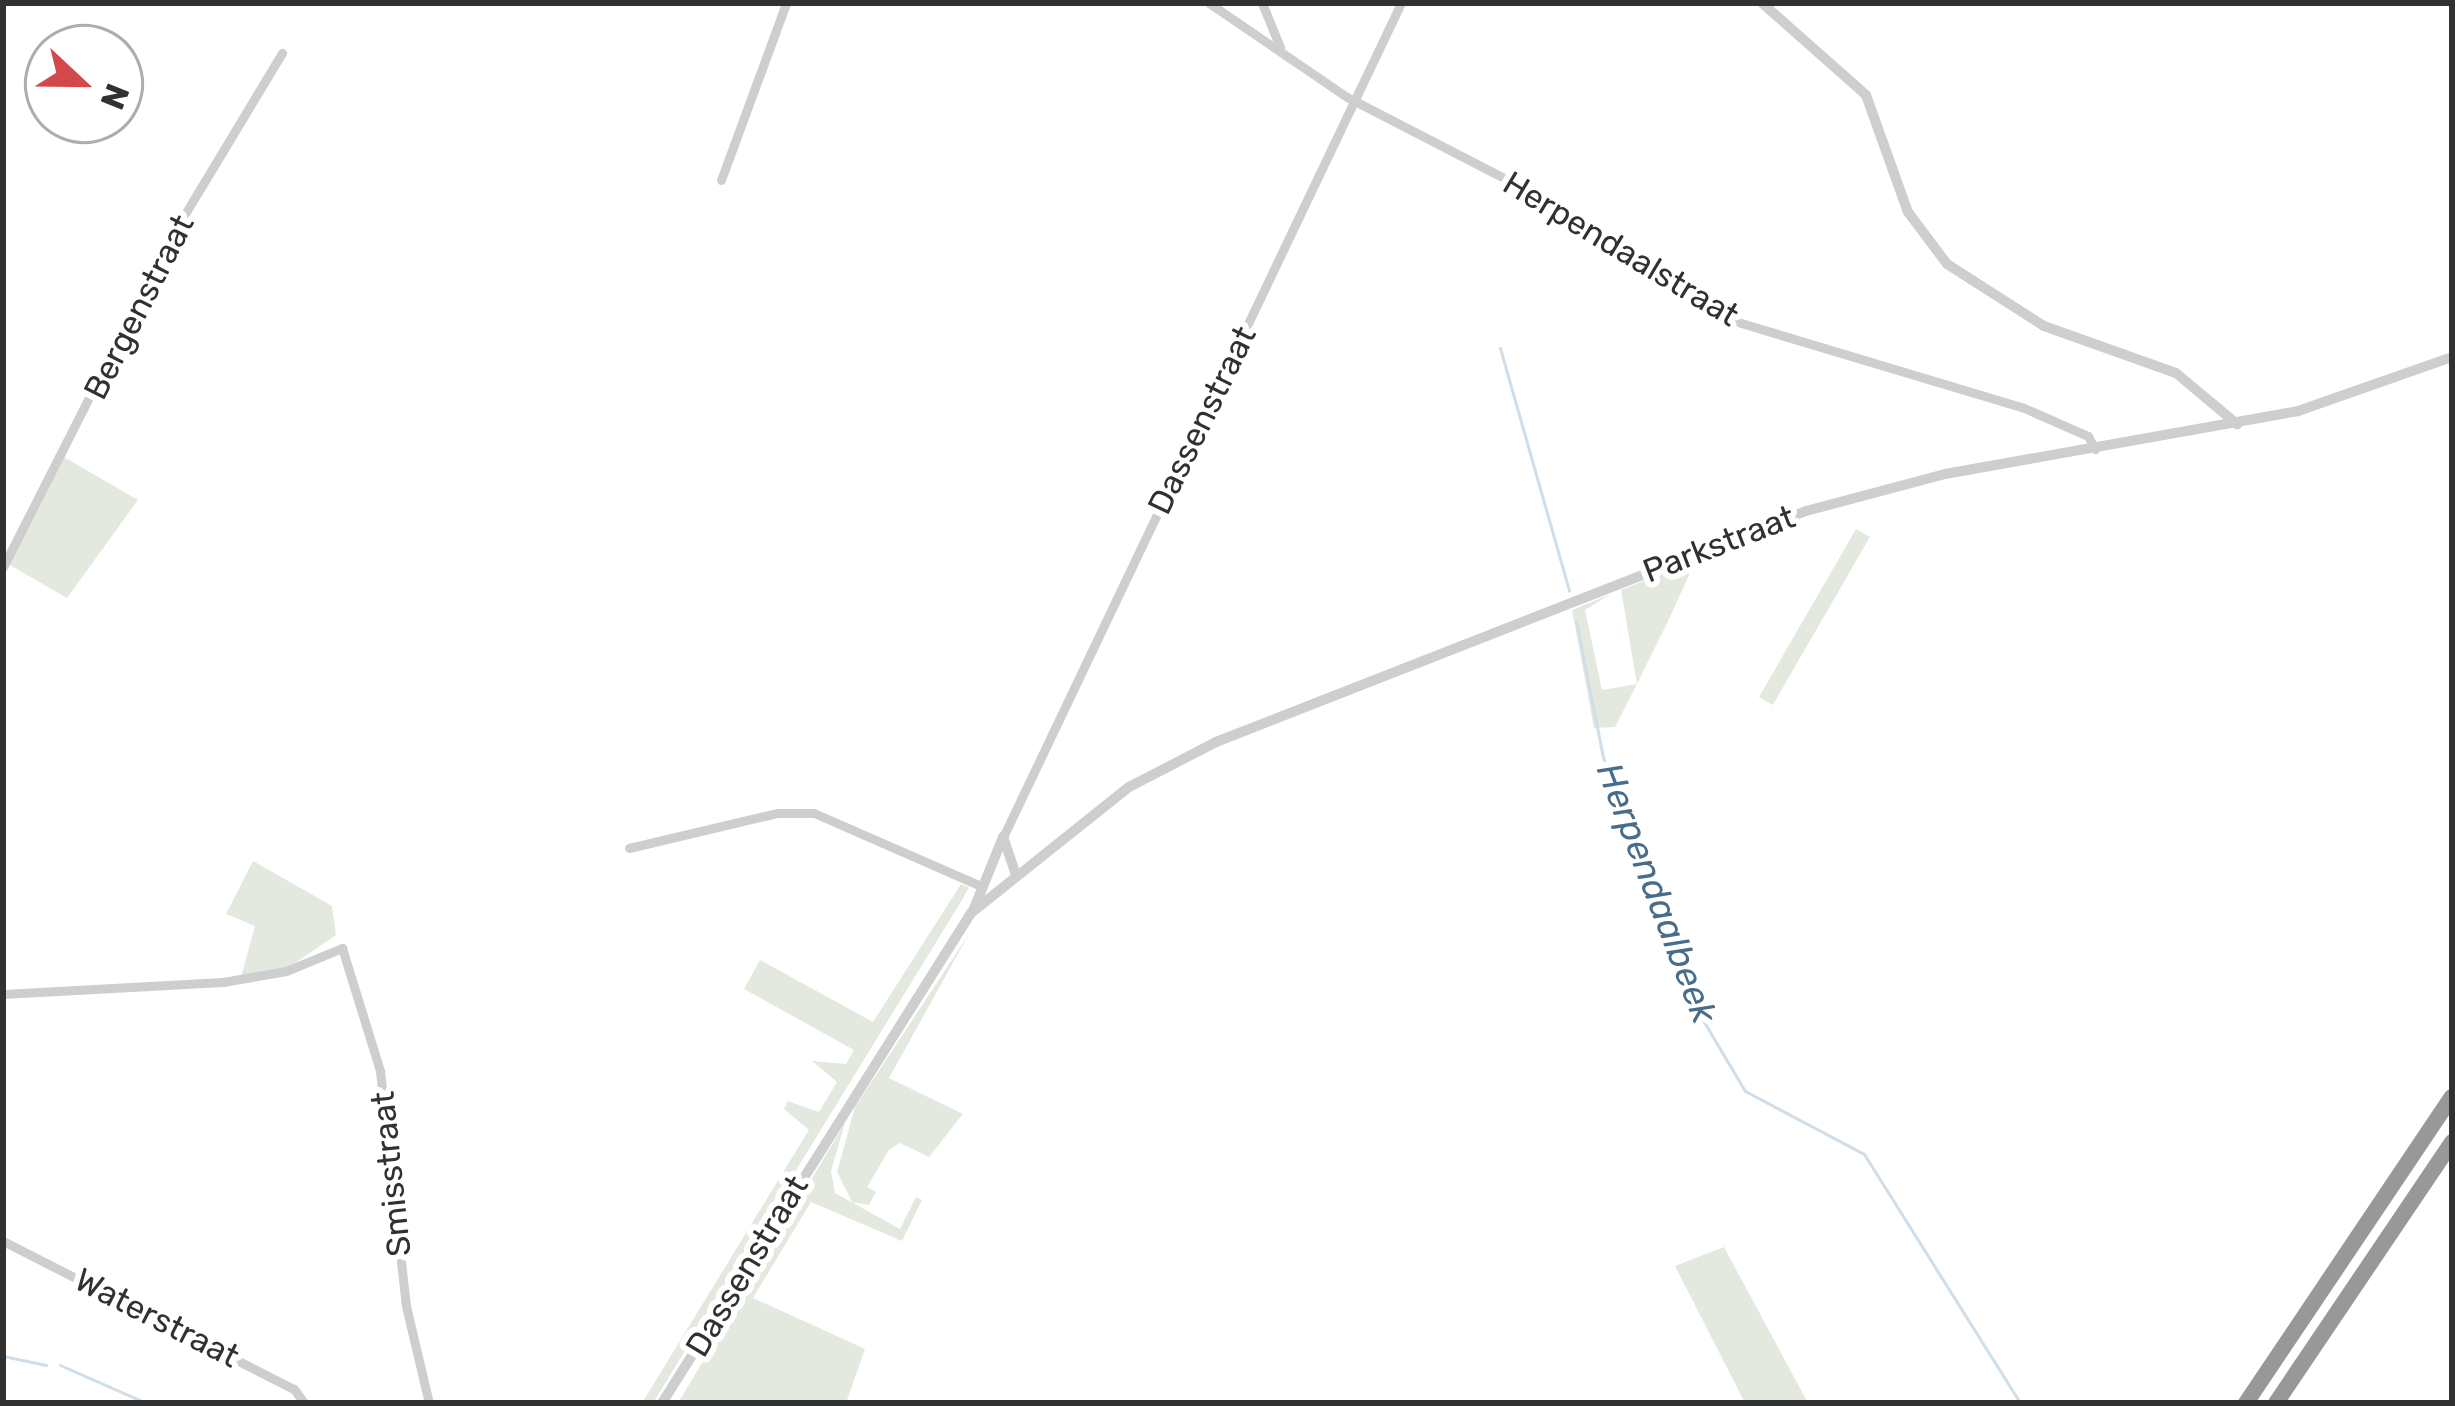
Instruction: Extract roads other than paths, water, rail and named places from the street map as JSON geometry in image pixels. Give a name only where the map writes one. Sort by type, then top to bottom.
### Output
[{"type":"highway","points":[[2246,1403],[2452,1097]]},
{"type":"highway","points":[[2276,1403],[2452,1142]]},
{"type":"street","points":[[721,180],[786,3]]},
{"type":"street","points":[[1262,3],[1282,52]]},
{"type":"street","name":"Dassenstraat","points":[[666,1403],[904,1008],[973,911],[978,887],[1401,3]]},
{"type":"street","points":[[1762,3],[1866,95],[1907,212],[1947,264],[2044,326],[2176,373],[2237,424]]},
{"type":"street","name":"Herpendaalstraat","points":[[1216,5],[1355,98],[1566,209],[1655,275],[1741,323],[2024,408],[2088,436],[2095,448]]},
{"type":"street","name":"Bergenstraat","points":[[3,567],[168,242],[283,53]]},
{"type":"street","name":"Parkstraat","points":[[990,901],[1012,863],[1032,858],[1094,809],[1180,758],[1730,538],[1900,484],[2237,424],[2338,399],[2452,357]]},
{"type":"street","points":[[629,848],[777,813],[814,813],[978,887],[990,901]]},
{"type":"street","points":[[1003,837],[1012,863]]},
{"type":"street","points":[[994,857],[1012,863]]},
{"type":"street","name":"Dassenstraat","points":[[973,911],[990,901]]},
{"type":"street","name":"Smisstraat","points":[[3,994],[223,982],[286,971],[342,948],[380,1071],[406,1306],[429,1403]]},
{"type":"street","name":"Waterstraat","points":[[3,1241],[294,1389],[304,1403]]},
{"type":"waterway","name":"Herpendaalbeek","points":[[1500,348],[1569,590]]},
{"type":"waterway","name":"Herpendaalbeek","points":[[1576,621],[1603,757],[1691,1000],[1745,1091],[1864,1154],[2020,1403]]},
{"type":"waterway","points":[[3,1356],[46,1365]]},
{"type":"waterway","points":[[60,1365],[146,1403]]}]
